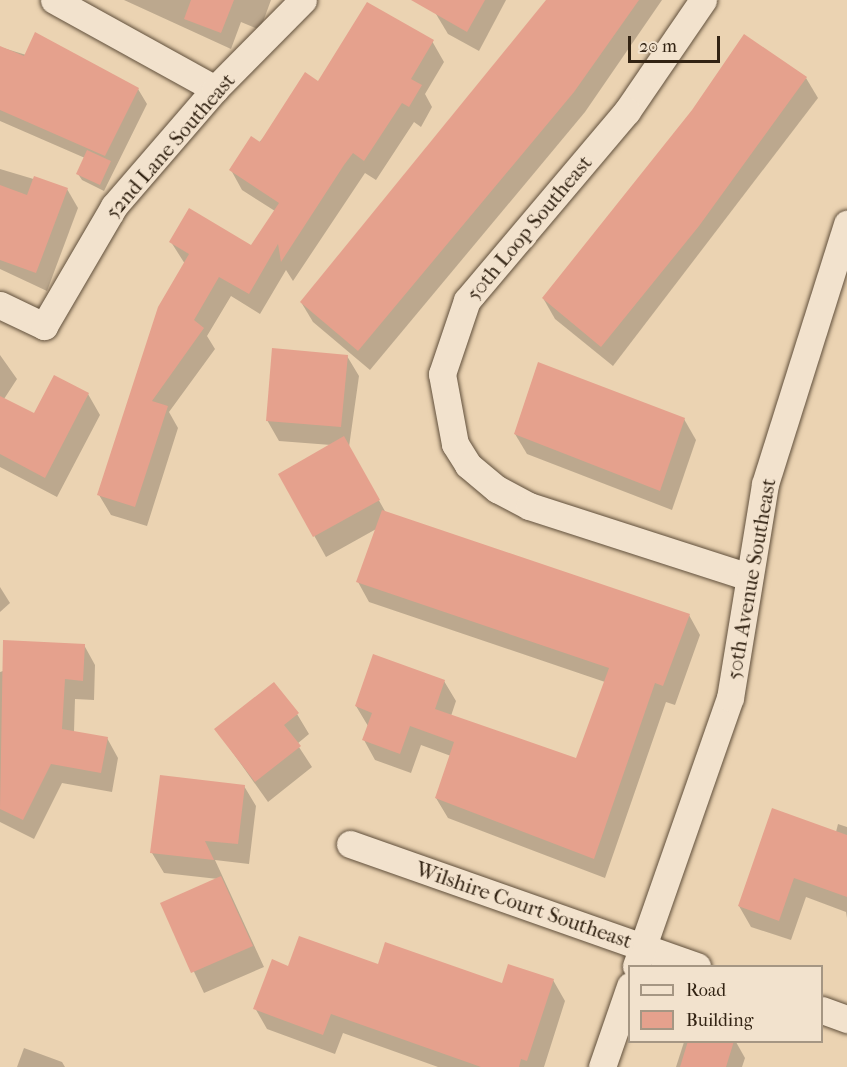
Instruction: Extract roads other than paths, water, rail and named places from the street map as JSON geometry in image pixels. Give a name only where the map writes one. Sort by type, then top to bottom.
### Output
[{"type":"street","points":[[54,0],[215,89]]},
{"type":"street","name":"52nd Lane Southeast","points":[[0,305],[44,326],[114,206],[215,89],[303,0]]},
{"type":"street","name":"50th Loop Southeast","points":[[703,0],[627,111],[467,300],[442,374],[455,444],[468,465],[497,489],[529,506],[748,577]]},
{"type":"street","name":"50th Avenue Southeast","points":[[640,957],[730,698],[765,484],[847,224]]},
{"type":"street","name":"Wilshire Court Southeast","points":[[350,844],[640,957],[691,965]]},
{"type":"street","points":[[602,1067],[628,992]]},
{"type":"street","points":[[823,1010],[847,1019]]}]
